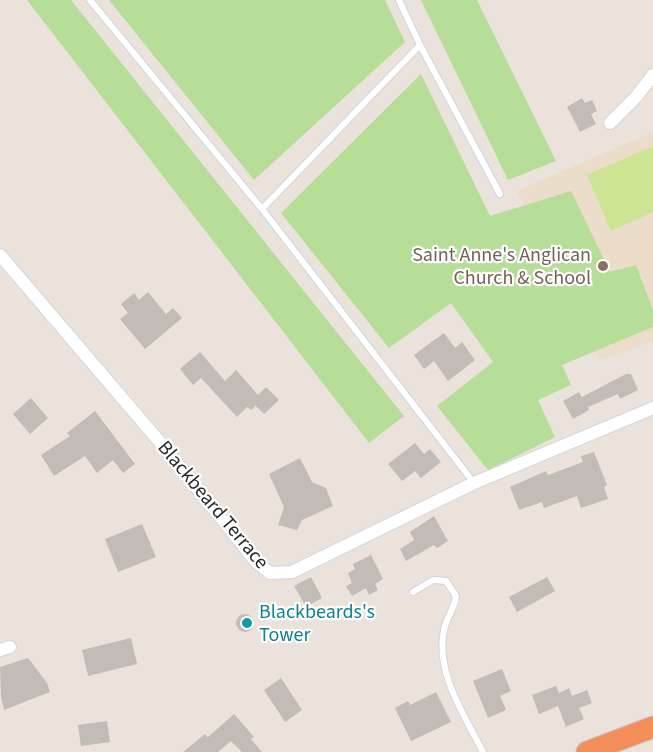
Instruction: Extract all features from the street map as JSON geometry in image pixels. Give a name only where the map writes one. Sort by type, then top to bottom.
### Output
[{"type":"highway","points":[[587,752],[653,728]]},
{"type":"street","points":[[610,123],[636,97],[653,75]]},
{"type":"street","name":"Blackbeard Terrace","points":[[0,255],[164,447],[257,563],[270,573],[292,572],[474,483],[653,408]]},
{"type":"lane","points":[[90,0],[262,209],[474,483]]},
{"type":"lane","points":[[399,0],[420,45],[500,194]]},
{"type":"lane","points":[[262,209],[420,45]]},
{"type":"lane","points":[[413,592],[433,580],[446,581],[456,596],[443,631],[445,660],[451,691],[483,752]]},
{"type":"shaded area","name":"Saint Anne's Anglican Church & School","points":[[653,132],[653,341],[599,360],[517,191]]},
{"type":"green space","points":[[27,0],[71,0],[404,416],[369,443]]},
{"type":"green space","points":[[109,0],[385,0],[405,42],[254,180]]},
{"type":"green space","points":[[421,0],[477,0],[556,161],[508,180]]},
{"type":"green space","points":[[421,74],[490,216],[571,191],[610,272],[636,265],[653,310],[653,327],[562,365],[571,385],[538,400],[555,437],[488,470],[437,406],[493,362],[451,303],[389,348],[281,213]]},
{"type":"green space","points":[[653,146],[653,212],[611,231],[587,175]]},
{"type":"building","points":[[582,98],[585,103],[592,100],[597,111],[591,114],[596,124],[580,132],[567,107]]},
{"type":"building","points":[[148,292],[166,314],[173,308],[182,318],[145,349],[120,319],[128,313],[121,304],[134,293],[139,300]]},
{"type":"building","points":[[444,333],[455,348],[462,342],[475,360],[448,381],[434,361],[424,369],[414,355]]},
{"type":"building","points":[[200,352],[225,381],[236,370],[258,395],[266,387],[279,400],[264,414],[256,406],[251,410],[247,407],[237,417],[201,378],[193,385],[180,369]]},
{"type":"building","points":[[626,374],[631,374],[638,390],[620,399],[618,394],[588,407],[589,410],[573,419],[563,401],[579,392],[582,397]]},
{"type":"building","points":[[31,398],[48,418],[30,434],[13,414]]},
{"type":"building","points":[[95,411],[135,464],[123,473],[113,460],[97,473],[85,456],[54,476],[41,455],[70,436],[67,433]]},
{"type":"building","points":[[415,443],[424,454],[430,449],[441,462],[421,478],[415,471],[402,481],[388,464]]},
{"type":"building","points":[[594,452],[607,485],[604,487],[608,499],[581,508],[577,496],[544,508],[542,502],[519,510],[510,487],[546,471],[548,475],[583,462],[581,456]]},
{"type":"building","points":[[300,458],[312,482],[326,488],[333,506],[302,520],[297,530],[278,525],[284,507],[269,474]]},
{"type":"building","points":[[434,516],[448,541],[437,548],[434,545],[406,561],[400,549],[414,540],[410,532]]},
{"type":"building","points":[[142,524],[156,557],[118,572],[105,539]]},
{"type":"building","points":[[371,555],[383,579],[375,584],[378,590],[369,595],[366,588],[352,596],[346,586],[352,583],[348,573],[355,569],[353,564]]},
{"type":"building","points":[[311,577],[322,598],[306,607],[294,586]]},
{"type":"building","points":[[547,577],[555,591],[517,612],[509,597]]},
{"type":"building","points":[[245,614],[251,617],[254,623],[251,629],[245,632],[239,629],[236,623],[239,617]]},
{"type":"building","points":[[131,638],[137,664],[88,676],[82,650]]},
{"type":"building","points":[[28,658],[47,683],[50,692],[4,710],[0,667]]},
{"type":"building","points":[[502,669],[511,691],[500,696],[506,710],[488,718],[473,681]]},
{"type":"building","points":[[281,678],[302,710],[285,722],[264,690]]},
{"type":"building","points":[[556,686],[559,693],[569,688],[572,696],[587,690],[592,703],[579,708],[584,719],[566,727],[558,706],[539,714],[532,695]]},
{"type":"building","points":[[436,692],[451,722],[411,741],[395,708],[408,701],[410,705]]},
{"type":"building","points":[[234,714],[254,737],[251,739],[262,752],[242,752],[231,741],[218,752],[183,752],[205,734],[208,737]]},
{"type":"building","points":[[107,721],[110,742],[81,746],[78,725]]},
{"type":"place","name":"Saint Anne's Anglican Church & School","points":[[603,266]]},
{"type":"place","name":"Blackbeards's Tower","points":[[247,623]]}]
